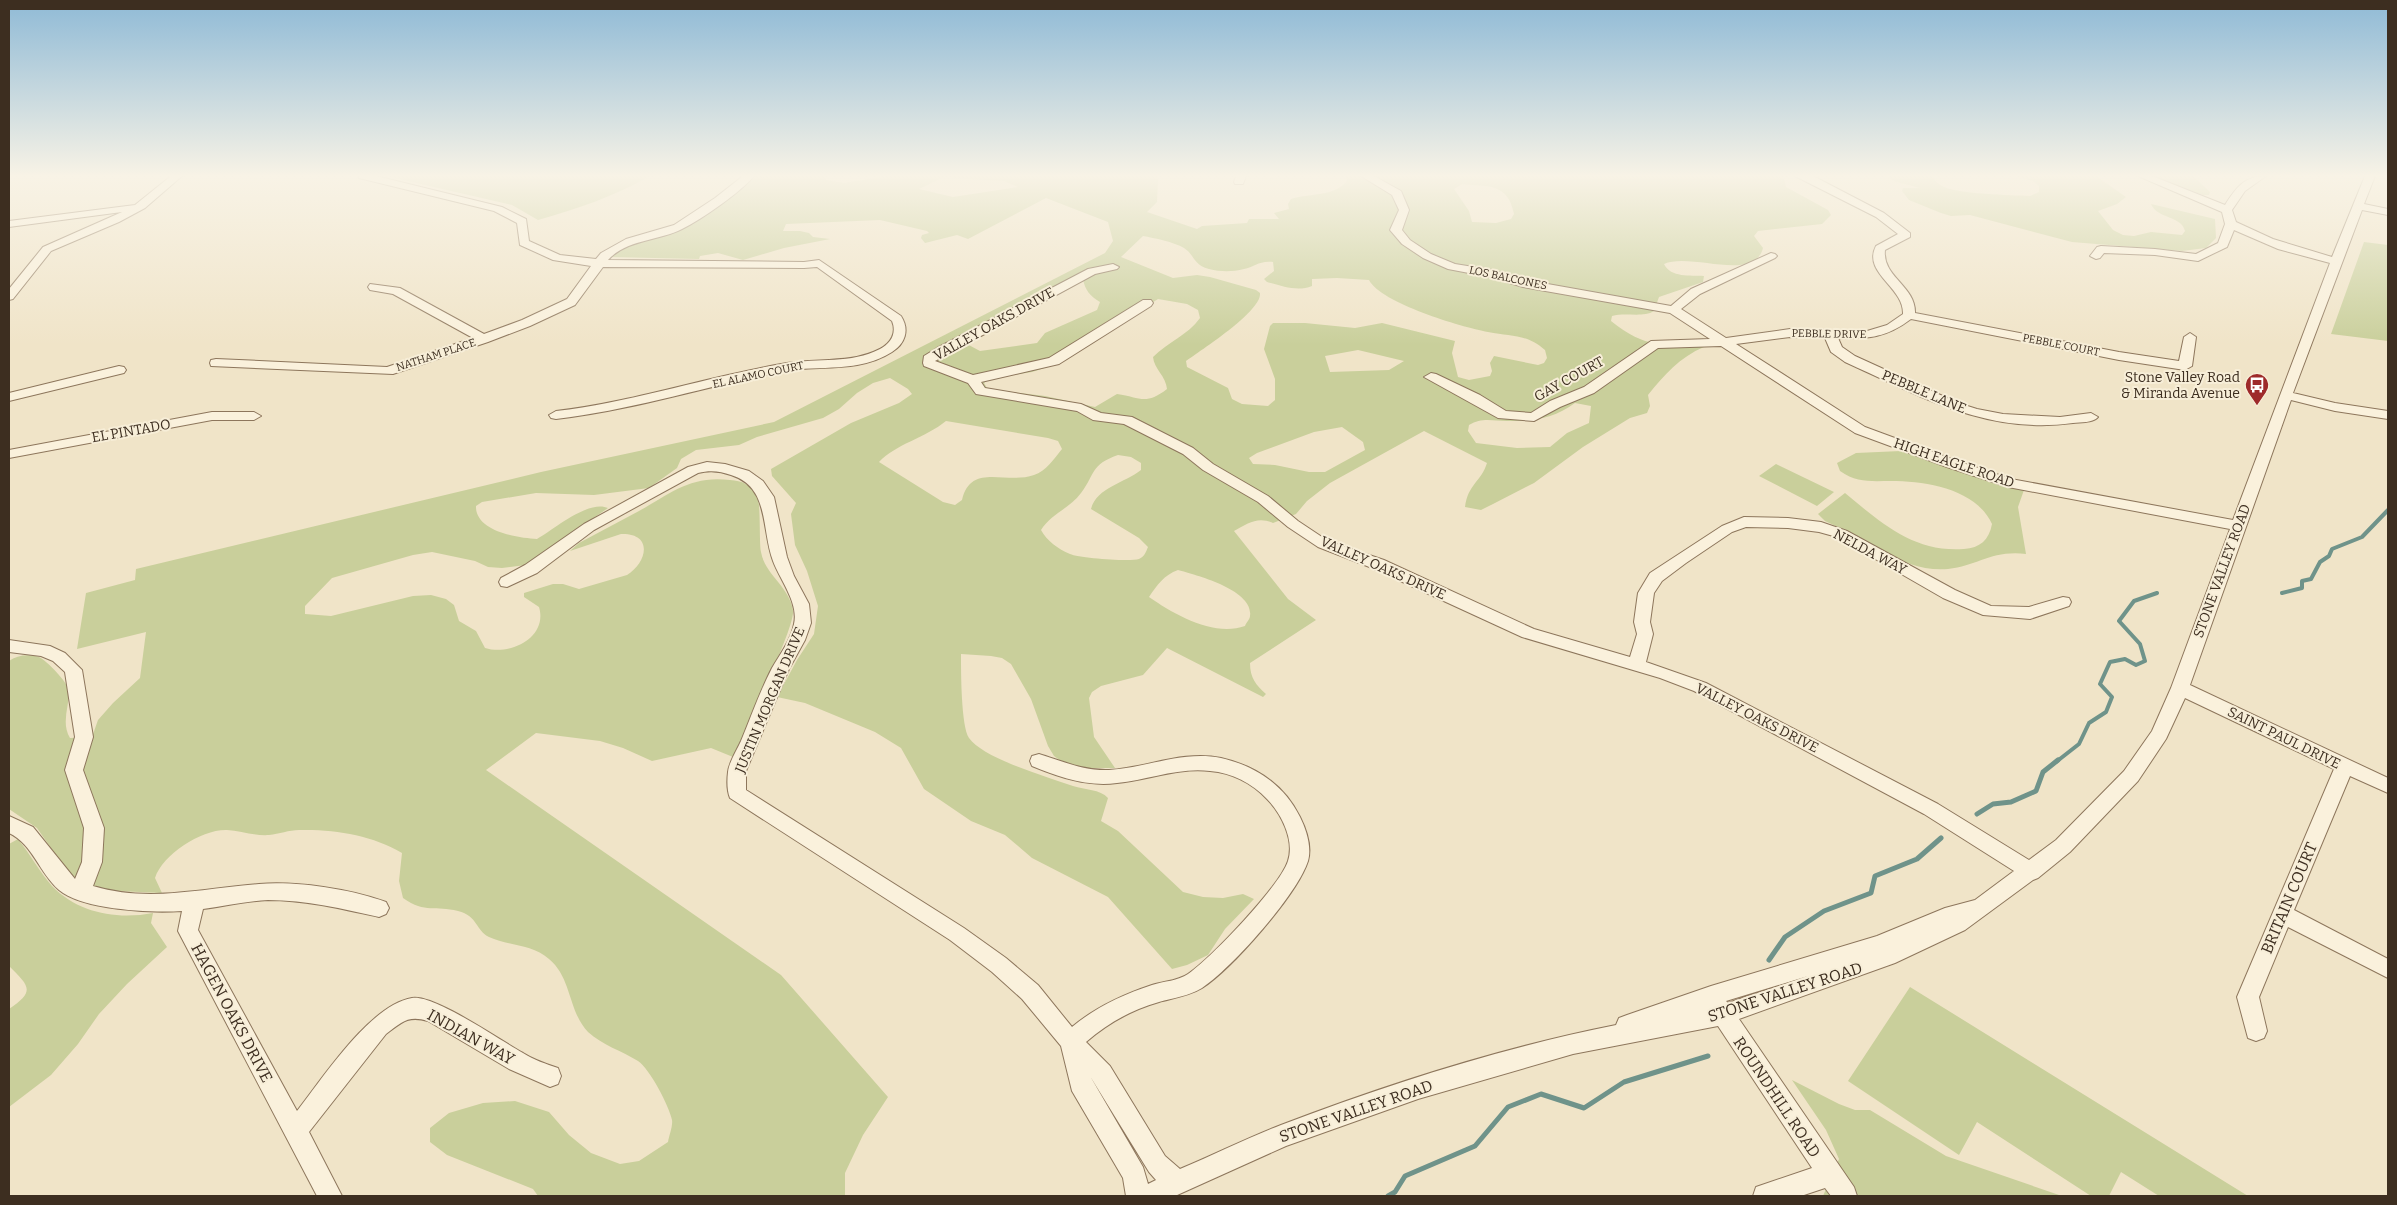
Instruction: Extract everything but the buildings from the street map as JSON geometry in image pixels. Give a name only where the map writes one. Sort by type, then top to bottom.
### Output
[{"type":"street","points":[[9,296],[47,249],[87,232]]},
{"type":"street","points":[[523,232],[524,243],[557,258],[598,263]]},
{"type":"street","name":"NATHAM PLACE","points":[[216,363],[388,371],[435,357],[484,339],[526,323],[571,302],[598,263],[609,253],[630,241],[660,232]]},
{"type":"street","name":"LOS BALCONES","points":[[1398,232],[1406,242],[1427,256],[1452,267],[1492,274],[1523,283],[1674,310]]},
{"type":"street","points":[[1902,232],[1906,235],[1880,248],[1878,263],[1884,274],[1907,299],[1909,315]]},
{"type":"street","points":[[2096,256],[2101,249],[2155,252],[2198,258],[2223,245],[2228,232]]},
{"type":"street","points":[[2247,232],[2265,241],[2336,261]]},
{"type":"street","name":"STONE VALLEY ROAD","points":[[1572,1044],[1723,1015],[1888,957],[1958,924],[2031,872],[2063,846],[2131,776],[2160,734],[2180,688],[2237,526],[2348,232]]},
{"type":"street","points":[[1674,310],[1680,301],[1771,256]]},
{"type":"street","name":"EL ALAMO COURT","points":[[556,415],[601,409],[785,367],[848,363],[865,359],[885,352],[894,345],[901,331],[897,320],[818,263],[804,265],[598,263]]},
{"type":"street","name":"VALLEY OAKS DRIVE","points":[[1114,267],[1092,271],[928,359],[929,363],[973,380],[981,391],[1081,408],[1098,417],[1127,420],[1188,451],[1208,467],[1263,499],[1293,524],[1323,544],[1378,564],[1528,633],[1637,665],[1700,687],[1931,809],[2031,872]]},
{"type":"street","points":[[374,287],[396,291],[484,339]]},
{"type":"street","points":[[973,380],[984,376],[1023,370],[1054,361],[1146,303]]},
{"type":"street","name":"HIGH EAGLE ROAD","points":[[1674,310],[1860,430],[1909,449],[2008,483],[2237,526]]},
{"type":"street","name":"PEBBLE DRIVE","points":[[1725,342],[1790,333],[1868,335],[1880,332],[1909,315]]},
{"type":"street","name":"PEBBLE COURT","points":[[1909,315],[2119,356],[2185,366],[2190,336]]},
{"type":"street","name":"PEBBLE LANE","points":[[1830,335],[1836,348],[1850,359],[1963,410],[2003,418],[2060,421],[2091,417]]},
{"type":"street","name":"GAY COURT","points":[[1431,377],[1458,389],[1503,415],[1534,417],[1555,404],[1589,390],[1655,344],[1725,342]]},
{"type":"street","points":[[9,397],[119,370]]},
{"type":"street","points":[[2286,395],[2388,416]]},
{"type":"street","name":"EL PINTADO","points":[[9,454],[212,416],[254,416]]},
{"type":"street","name":"JUSTIN MORGAN DRIVE","points":[[506,582],[531,569],[589,526],[687,472],[706,466],[725,468],[744,474],[758,484],[767,497],[779,557],[786,576],[801,604],[803,623],[797,640],[780,669],[737,771],[737,793],[957,934],[999,965],[1030,992],[1071,1042]]},
{"type":"street","name":"NELDA WAY","points":[[1637,665],[1645,634],[1642,622],[1646,593],[1650,585],[1656,577],[1680,559],[1727,529],[1744,522],[1788,523],[1821,527],[1842,534],[1949,594],[1989,611],[2030,613],[2063,602]]},
{"type":"street","points":[[9,646],[44,650],[59,656],[73,670],[84,738],[74,770],[94,828],[92,862],[81,892]]},
{"type":"street","name":"SAINT PAUL DRIVE","points":[[2180,688],[2344,767],[2388,786]]},
{"type":"street","points":[[1039,761],[1066,773],[1092,777],[1118,776],[1190,763],[1218,764],[1239,770],[1261,781],[1282,801],[1293,819],[1298,840],[1298,861],[1278,893],[1214,968],[1193,983],[1121,1005],[1095,1020],[1071,1042]]},
{"type":"street","name":"BRITAIN COURT","points":[[2256,1031],[2248,997],[2344,767]]},
{"type":"street","points":[[9,824],[26,832],[66,884],[81,892],[102,899],[133,903],[194,902],[276,892],[316,895],[379,908]]},
{"type":"street","name":"HAGEN OAKS DRIVE","points":[[194,902],[188,932],[330,1196]]},
{"type":"street","name":"STONE VALLEY ROAD","points":[[1148,1196],[1282,1136],[1418,1088],[1572,1044],[1711,996],[1881,944],[1952,914],[1984,904]]},
{"type":"street","points":[[2282,914],[2388,969]]},
{"type":"street","name":"ROUNDHILL ROAD","points":[[1711,996],[1829,1175],[1846,1196]]},
{"type":"street","name":"INDIAN WAY","points":[[295,1131],[378,1027],[395,1015],[413,1008],[433,1012],[517,1062],[550,1076]]},
{"type":"street","points":[[1071,1042],[1102,1073],[1158,1164],[1176,1182]]},
{"type":"street","points":[[1071,1042],[1080,1083],[1134,1175],[1138,1196]]},
{"type":"street","points":[[1766,1196],[1829,1175]]},
{"type":"green space","points":[[665,232],[806,232],[813,237],[830,239],[784,248],[743,260],[718,253],[700,256],[699,259],[610,257],[622,249]]},
{"type":"green space","points":[[981,232],[968,239],[957,235],[925,243],[921,238],[922,235],[929,233]]},
{"type":"green space","points":[[1111,232],[1757,232],[1754,236],[1763,248],[1757,258],[1748,264],[1720,265],[1676,261],[1664,264],[1671,272],[1676,274],[1704,276],[1703,282],[1659,297],[1654,311],[1650,313],[1612,316],[1611,321],[1635,337],[1645,341],[1666,345],[1704,347],[1680,361],[1660,380],[1648,395],[1650,406],[1647,413],[1630,418],[1583,447],[1534,483],[1481,510],[1465,507],[1469,493],[1487,463],[1424,431],[1330,483],[1307,501],[1296,514],[1273,523],[1263,520],[1253,521],[1234,531],[1288,599],[1316,620],[1250,663],[1254,681],[1266,694],[1263,697],[1167,648],[1143,675],[1101,686],[1092,692],[1089,698],[1094,737],[1115,768],[1080,768],[1065,764],[1054,756],[1048,746],[1031,699],[1011,664],[1002,658],[961,654],[964,722],[969,738],[977,746],[1017,766],[1105,795],[1108,798],[1101,821],[1118,831],[1183,892],[1203,897],[1223,898],[1243,894],[1254,899],[1225,929],[1208,955],[1187,965],[1172,969],[1108,897],[1032,858],[1005,835],[971,821],[924,789],[901,748],[875,732],[805,703],[777,697],[814,634],[818,606],[807,571],[795,545],[791,514],[796,503],[772,476],[771,469],[851,423],[899,403],[912,394],[908,389],[890,378],[873,383],[857,393],[839,409],[823,418],[757,437],[739,445],[696,450],[681,459],[677,468],[649,488],[594,495],[536,493],[482,502],[476,506],[482,522],[490,527],[509,535],[537,539],[581,511],[600,506],[608,508],[526,565],[502,568],[488,567],[475,561],[432,552],[413,555],[332,578],[305,606],[305,614],[331,616],[413,596],[431,595],[446,599],[454,605],[459,621],[476,631],[485,648],[495,650],[506,649],[525,642],[538,627],[540,618],[539,607],[524,597],[524,593],[553,584],[563,584],[579,589],[627,575],[639,563],[644,550],[643,543],[639,538],[632,535],[621,534],[570,551],[579,543],[672,492],[693,483],[716,479],[738,481],[746,484],[755,492],[759,506],[760,547],[763,560],[787,594],[793,610],[792,620],[778,658],[733,757],[711,748],[652,761],[623,748],[600,741],[536,733],[486,770],[781,975],[888,1097],[863,1135],[845,1173],[845,1196],[538,1196],[533,1189],[447,1155],[430,1142],[430,1128],[449,1113],[483,1103],[515,1101],[549,1112],[569,1135],[591,1153],[620,1164],[639,1161],[668,1142],[672,1120],[663,1097],[643,1065],[588,1032],[577,1014],[562,975],[549,959],[535,950],[489,937],[465,913],[450,909],[424,908],[403,898],[399,881],[402,853],[390,847],[352,834],[339,832],[295,830],[258,835],[227,830],[217,831],[195,838],[166,860],[155,878],[162,893],[95,890],[71,877],[37,828],[9,809],[9,661],[19,656],[39,657],[62,678],[69,692],[66,727],[70,738],[92,737],[98,720],[140,678],[146,632],[77,649],[86,593],[135,580],[136,569],[541,472],[774,422],[1105,253],[1113,241]],"holes":[[[1143,236],[1164,240],[1180,246],[1188,251],[1200,265],[1213,270],[1235,271],[1264,262],[1273,262],[1274,271],[1264,279],[1267,282],[1290,288],[1312,286],[1312,279],[1369,280],[1376,289],[1389,297],[1423,313],[1476,329],[1496,334],[1518,336],[1531,341],[1545,350],[1547,358],[1544,363],[1538,365],[1494,356],[1490,363],[1492,371],[1490,376],[1469,380],[1458,377],[1452,353],[1455,341],[1382,323],[1355,328],[1305,323],[1273,323],[1270,326],[1264,349],[1275,379],[1275,400],[1268,406],[1242,404],[1232,399],[1228,388],[1187,367],[1186,361],[1241,320],[1258,301],[1260,293],[1256,290],[1210,277],[1197,275],[1173,278],[1121,257]],[[1107,265],[1110,269],[1083,279],[1088,292],[1100,302],[1097,310],[1045,333],[1037,343],[980,351],[965,343],[944,346],[1085,270]],[[1158,299],[1187,304],[1198,310],[1200,318],[1195,324],[1153,357],[1155,365],[1165,380],[1167,389],[1148,399],[1117,394],[1095,407],[1045,396],[994,390],[987,388],[984,383],[989,379],[1032,372],[1060,363]],[[1358,350],[1404,361],[1389,370],[1330,372],[1325,356]],[[1575,403],[1591,406],[1589,423],[1567,433],[1550,447],[1517,448],[1476,443],[1468,431],[1469,425],[1478,421],[1543,418],[1559,413]],[[946,421],[1048,438],[1058,441],[1062,449],[1046,468],[1034,475],[1012,478],[991,477],[973,481],[967,488],[962,500],[955,505],[943,502],[879,462],[894,450]],[[1342,427],[1363,442],[1365,450],[1325,472],[1309,472],[1275,465],[1253,464],[1249,458],[1257,453],[1314,432]],[[1118,455],[1131,457],[1141,463],[1141,470],[1105,490],[1099,495],[1091,509],[1139,538],[1148,547],[1144,556],[1139,559],[1104,559],[1070,554],[1053,544],[1041,530],[1045,524],[1077,498],[1095,470],[1103,462]],[[1178,570],[1210,580],[1234,591],[1249,607],[1250,616],[1245,626],[1233,629],[1208,626],[1183,617],[1149,597],[1158,585]]]},
{"type":"green space","points":[[2035,232],[2117,232],[2134,236],[2150,232],[2182,235],[2184,232],[2216,232],[2216,238],[2206,248],[2182,251],[2072,242]]},
{"type":"green space","points":[[2364,242],[2388,245],[2388,341],[2331,334]]},
{"type":"green space","points":[[1901,451],[2024,490],[2018,507],[2026,554],[2003,554],[1948,569],[1931,569],[1915,566],[1884,553],[1825,521],[1818,514],[1845,493],[1885,525],[1914,541],[1946,549],[1970,548],[1983,542],[1989,535],[1992,524],[1985,512],[1962,495],[1934,485],[1905,481],[1871,481],[1852,478],[1840,471],[1837,463],[1856,453]]},
{"type":"green space","points":[[1776,464],[1834,492],[1817,506],[1759,476]]},
{"type":"green space","points":[[18,839],[47,880],[62,895],[86,908],[112,915],[126,916],[153,913],[151,923],[167,947],[127,984],[99,1014],[78,1044],[51,1075],[9,1107],[9,1009],[23,998],[27,988],[9,966],[9,844]]},
{"type":"green space","points":[[1910,987],[2248,1196],[2159,1196],[2121,1172],[2109,1196],[2091,1196],[1977,1122],[1959,1155],[1848,1081]]},
{"type":"green space","points":[[1792,1080],[1839,1104],[1855,1110],[1870,1110],[1946,1156],[2062,1196],[1823,1196],[1839,1159],[1826,1130]]},
{"type":"waterway","points":[[2282,593],[2302,588],[2302,581],[2311,579],[2320,562],[2329,556],[2332,549],[2362,537],[2388,510]]},
{"type":"waterway","points":[[2056,762],[2079,744],[2089,723],[2106,712],[2112,697],[2100,684],[2110,662],[2125,659],[2136,665],[2145,661],[2140,644],[2119,621],[2134,601],[2157,593]]},
{"type":"waterway","points":[[1977,814],[1993,804],[2011,802],[2036,791],[2043,772],[2058,760]]},
{"type":"waterway","points":[[1769,960],[1785,937],[1824,911],[1871,893],[1875,876],[1917,859],[1941,838]]},
{"type":"waterway","points":[[1388,1196],[1395,1192],[1405,1176],[1475,1146],[1508,1107],[1541,1094],[1584,1108],[1624,1082],[1708,1056]]},
{"type":"place","name":"Stone Valley Road & Miranda Avenue","points":[[2257,406]]}]
